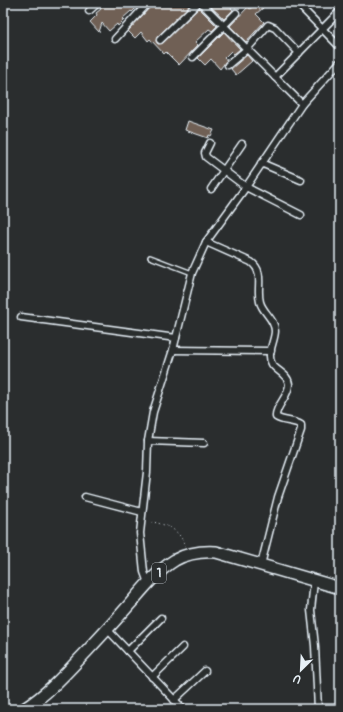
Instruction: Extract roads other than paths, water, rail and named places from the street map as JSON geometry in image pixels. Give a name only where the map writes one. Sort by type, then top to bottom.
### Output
[{"type":"highway","name":"1","points":[[24,709],[40,698],[64,676],[148,583],[164,568],[188,554],[216,552],[340,588]]},
{"type":"street","points":[[89,11],[98,3]]},
{"type":"street","points":[[115,39],[148,3]]},
{"type":"street","points":[[160,40],[199,3],[302,104]]},
{"type":"street","points":[[297,3],[340,47]]},
{"type":"street","points":[[275,77],[340,11]]},
{"type":"street","points":[[193,57],[236,13]]},
{"type":"street","points":[[228,65],[247,49],[269,25],[275,28],[299,53]]},
{"type":"street","points":[[148,583],[144,572],[140,533],[148,472],[148,441],[153,412],[173,350],[192,273],[206,242],[246,187],[302,104],[340,62]]},
{"type":"street","points":[[210,143],[205,156],[246,187],[301,216]]},
{"type":"street","points":[[211,189],[242,144]]},
{"type":"street","points":[[261,163],[301,180]]},
{"type":"street","points":[[206,242],[251,262],[257,268],[259,272],[260,302],[264,311],[274,325],[275,339],[270,356],[271,362],[289,381],[289,388],[276,412],[276,417],[301,425],[301,430],[278,497],[261,565]]},
{"type":"street","points":[[21,317],[176,338]]},
{"type":"street","points":[[173,350],[271,351]]},
{"type":"street","points":[[148,441],[204,443]]},
{"type":"street","points":[[85,497],[142,512]]},
{"type":"street","points":[[314,581],[311,610],[315,646],[318,709]]},
{"type":"street","points":[[128,651],[161,618]]},
{"type":"street","points":[[107,629],[183,709]]},
{"type":"street","points":[[152,677],[183,647]]},
{"type":"street","points":[[174,700],[205,671]]},
{"type":"lane","points":[[150,257],[192,273]]}]
